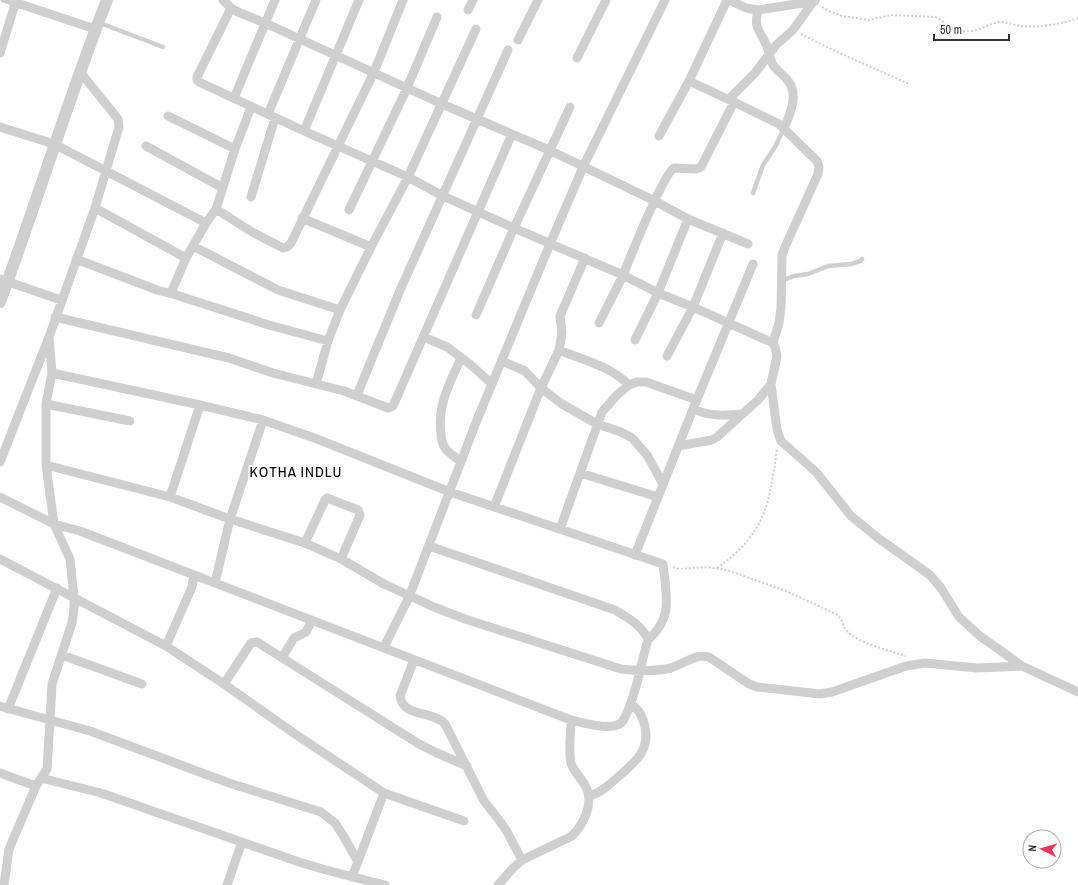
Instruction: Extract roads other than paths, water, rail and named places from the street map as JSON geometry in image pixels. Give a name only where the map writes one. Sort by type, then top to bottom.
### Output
[{"type":"street","points":[[0,302],[4,280],[107,0]]},
{"type":"street","points":[[234,98],[275,0]]},
{"type":"street","points":[[251,197],[271,116],[316,0]]},
{"type":"street","points":[[304,131],[335,55],[360,0]]},
{"type":"street","points":[[216,209],[252,232],[282,248],[287,247],[291,243],[374,72],[403,0]]},
{"type":"street","points":[[468,10],[473,0]]},
{"type":"street","points":[[518,40],[538,0]]},
{"type":"street","points":[[577,58],[606,0]]},
{"type":"street","points":[[384,647],[409,597],[492,384],[583,167],[665,0]]},
{"type":"street","points":[[659,136],[690,81],[728,0],[746,8],[758,10],[773,4],[816,1]]},
{"type":"street","points":[[599,323],[623,275],[655,201],[672,169],[696,169],[701,167],[732,100],[776,45],[792,30],[816,1]]},
{"type":"street","points":[[748,244],[688,219],[655,201],[549,150],[442,104],[265,23],[228,3],[197,77],[197,80],[251,107],[408,177],[443,196],[773,343]]},
{"type":"street","points":[[0,53],[15,4],[20,4],[97,26]]},
{"type":"street","points":[[758,10],[755,20],[756,26],[765,42],[776,68],[789,81],[792,88],[791,114],[784,128]]},
{"type":"street","points":[[349,210],[407,88],[438,17]]},
{"type":"street","points":[[316,384],[328,341],[340,310],[371,246],[408,177],[476,30]]},
{"type":"street","points":[[357,395],[401,288],[478,120],[508,50]]},
{"type":"street","points":[[0,462],[49,337],[94,208],[119,123],[118,119],[81,73]]},
{"type":"street","points":[[690,81],[780,124],[817,161],[819,167],[818,174],[782,255],[781,308],[779,323],[773,343],[777,356],[771,384],[779,437],[781,441],[816,472],[851,516],[878,538],[930,575],[959,617],[980,636],[1022,666],[1078,692]]},
{"type":"street","points":[[170,294],[186,258],[206,223],[216,209],[251,107]]},
{"type":"street","points":[[476,315],[549,150],[570,107]]},
{"type":"street","points":[[168,116],[235,150]]},
{"type":"street","points":[[0,128],[54,144],[206,223]]},
{"type":"street","points":[[55,318],[229,358],[273,373],[357,395],[388,408],[394,406],[512,134]]},
{"type":"street","points":[[146,146],[223,188]]},
{"type":"street","points":[[94,208],[186,258]]},
{"type":"street","points":[[302,218],[371,246]]},
{"type":"street","points":[[635,340],[658,293],[688,219]]},
{"type":"street","points":[[667,356],[693,307],[723,233]]},
{"type":"street","points":[[193,246],[278,290],[340,310]]},
{"type":"street","points":[[494,507],[559,350],[562,333],[560,316],[585,258]]},
{"type":"street","points":[[76,259],[170,294],[269,325],[328,341]]},
{"type":"street","points":[[635,554],[752,264]]},
{"type":"street","points":[[4,280],[61,300]]},
{"type":"street","points":[[4,885],[9,849],[39,782],[47,770],[52,684],[72,623],[74,609],[70,559],[54,524],[46,465],[46,404],[52,373],[49,337]]},
{"type":"street","points":[[424,337],[447,347],[471,365],[492,384]]},
{"type":"street","points":[[559,350],[608,369],[622,378],[629,386]]},
{"type":"street","points":[[460,358],[444,396],[440,414],[440,426],[442,442],[445,449],[462,462]]},
{"type":"street","points":[[502,361],[525,371],[542,388],[562,404],[597,424],[622,432],[632,438],[647,455],[663,484]]},
{"type":"street","points":[[0,497],[54,524],[80,531],[572,720],[596,725],[614,726],[620,724],[625,718],[648,640],[657,632],[663,623],[666,612],[663,564],[450,492],[317,439],[263,420],[200,404],[52,373]]},
{"type":"street","points":[[560,529],[602,412],[617,394],[638,382],[646,382],[697,400]]},
{"type":"street","points":[[678,446],[708,441],[717,437],[758,400],[771,384]]},
{"type":"street","points":[[46,404],[130,421]]},
{"type":"street","points":[[170,497],[200,404]]},
{"type":"street","points":[[693,409],[714,416],[742,414]]},
{"type":"street","points":[[215,583],[230,519],[263,420]]},
{"type":"street","points":[[46,465],[170,497],[230,519],[305,543],[341,559],[409,597],[465,619],[606,665],[639,672],[670,668],[696,657],[705,656],[709,657],[749,684],[757,687],[820,694],[832,692],[906,666],[925,664],[977,668],[1022,666]]},
{"type":"street","points":[[580,473],[658,497]]},
{"type":"street","points":[[305,543],[325,500],[329,498],[358,510],[360,515],[341,559]]},
{"type":"street","points":[[429,546],[615,610],[641,628],[648,640]]},
{"type":"street","points":[[0,559],[166,646],[384,793],[464,821]]},
{"type":"street","points":[[166,646],[192,587],[194,575]]},
{"type":"street","points":[[57,588],[4,707],[90,731],[229,783],[321,812],[335,823],[358,862]]},
{"type":"street","points":[[282,658],[294,638],[306,632],[312,620]]},
{"type":"street","points":[[224,684],[251,643],[257,642],[419,744],[437,754],[466,766]]},
{"type":"street","points":[[62,655],[142,684]]},
{"type":"street","points":[[414,660],[400,696],[400,702],[403,706],[418,714],[435,717],[440,719],[445,724],[484,801],[506,830],[522,860]]},
{"type":"street","points":[[589,796],[601,792],[636,762],[641,755],[646,739],[645,728],[640,712],[630,704]]},
{"type":"street","points":[[498,885],[522,860],[572,836],[583,822],[589,803],[589,796],[587,788],[572,767],[570,752],[572,720]]},
{"type":"street","points":[[0,773],[39,782],[101,793],[298,862],[386,885]]},
{"type":"street","points":[[352,877],[384,793]]},
{"type":"street","points":[[227,885],[242,842]]},
{"type":"street","points":[[0,846],[9,849]]},
{"type":"lane","points":[[3,0],[15,4]]},
{"type":"lane","points":[[97,26],[164,46]]},
{"type":"lane","points":[[753,193],[763,165],[775,147],[784,128]]},
{"type":"lane","points":[[781,280],[808,274],[828,266],[851,264],[862,259]]},
{"type":"district","name":"KOTHA INDLU","points":[[296,472]]}]
